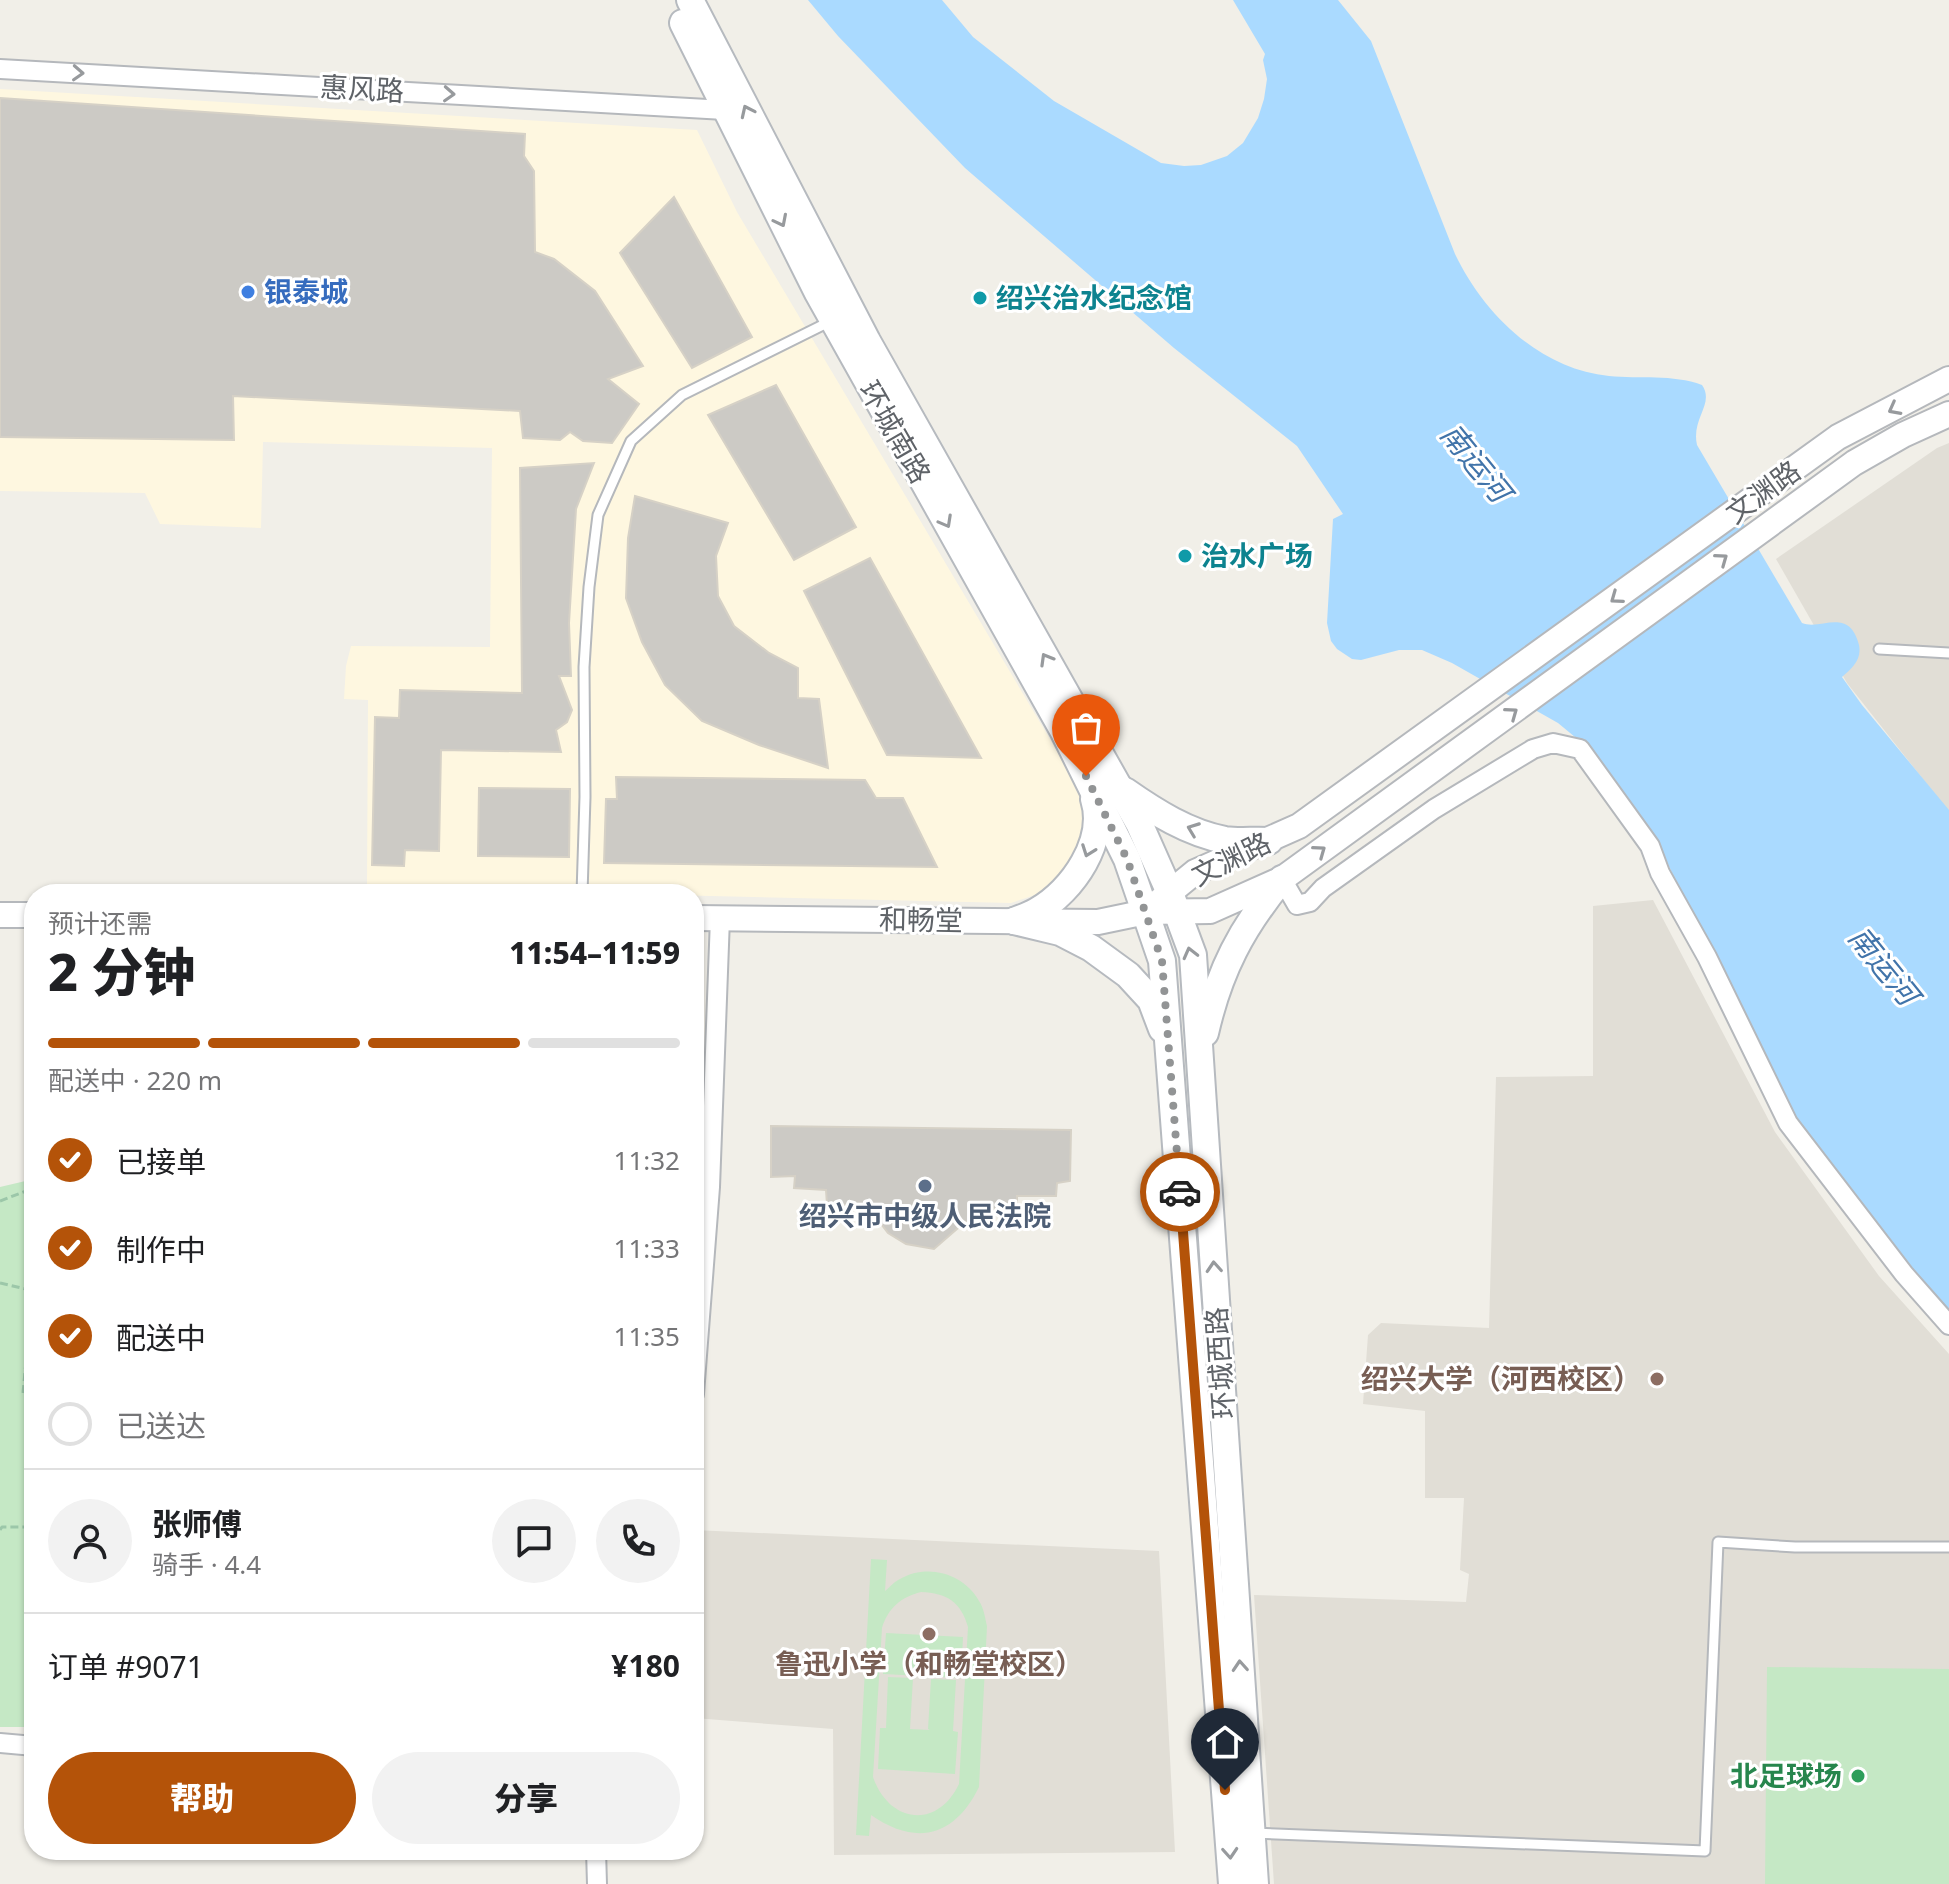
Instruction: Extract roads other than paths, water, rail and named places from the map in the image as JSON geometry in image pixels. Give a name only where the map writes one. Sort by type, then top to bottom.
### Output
[{"type":"main road","name":"环城南路","points":[[672,0],[725,110],[1120,787],[1152,849]]},
{"type":"main road","name":"环城南路","points":[[690,0],[842,315],[1064,732],[1127,859]]},
{"type":"main road","points":[[1014,921],[1049,902],[1067,886],[1089,857],[1097,810],[1086,776]]},
{"type":"main road","points":[[1120,787],[1154,812],[1191,829],[1226,840],[1269,841]]},
{"type":"main road","name":"环城西路","points":[[1152,849],[1193,955],[1255,1884]]},
{"type":"main road","name":"环城西路","points":[[1127,859],[1162,961],[1232,1884]]},
{"type":"main road","points":[[1200,1072],[1205,1031],[1231,952],[1258,908],[1282,879]]},
{"type":"main road","points":[[1014,921],[1060,932],[1091,948],[1128,975],[1151,1000],[1163,1031],[1171,1073]]},
{"type":"street","name":"惠风路","points":[[0,69],[725,110]]},
{"type":"street","name":"文渊路","points":[[1146,912],[1173,902],[1195,872],[1299,826],[1838,437],[1949,379]]},
{"type":"street","name":"文渊路","points":[[1173,902],[1210,911],[1282,879],[1854,463],[1903,435],[1949,414]]},
{"type":"street","points":[[1282,879],[1297,905],[1310,902],[1323,888],[1434,809],[1533,749],[1553,743],[1580,749],[1650,846],[1660,873],[1707,957],[1788,1123],[1904,1274],[1949,1325]]},
{"type":"street","name":"和畅堂","points":[[704,918],[1098,922],[1146,912]]},
{"type":"street","points":[[0,915],[24,915]]},
{"type":"street","points":[[704,1265],[710,1187],[720,918]]},
{"type":"street","points":[[0,1743],[24,1745]]},
{"type":"street","points":[[596,1860],[597,1884]]},
{"type":"lane","points":[[582,884],[584,667],[589,587],[598,515],[631,441],[682,395],[842,315]]},
{"type":"lane","points":[[1879,649],[1949,653]]},
{"type":"lane","points":[[1251,1833],[1705,1851],[1718,1542],[1795,1547],[1949,1547]]},
{"type":"water","name":"南运河","points":[[808,0],[942,0],[973,37],[1054,101],[1161,163],[1184,166],[1201,165],[1227,156],[1243,143],[1258,118],[1264,99],[1267,79],[1263,60],[1265,54],[1233,0],[1338,0],[1371,41],[1455,254],[1481,297],[1498,317],[1537,350],[1583,371],[1609,376],[1679,379],[1702,385],[1706,399],[1697,427],[1697,445],[1802,623],[1842,623],[1854,633],[1859,645],[1858,659],[1842,677],[1949,810],[1949,1313],[1904,1265],[1795,1125],[1659,846],[1581,742],[1558,723],[1452,663],[1422,650],[1399,650],[1361,660],[1352,659],[1337,649],[1331,641],[1327,623],[1333,519],[1343,514],[1297,446],[1174,348],[965,168],[838,36]]},
{"type":"place","name":"银泰城","points":[[248,292]]},
{"type":"place","name":"绍兴治水纪念馆","points":[[980,298]]},
{"type":"place","name":"治水广场","points":[[1185,556]]},
{"type":"place","name":"绍兴市中级人民法院","points":[[925,1186]]},
{"type":"place","name":"绍兴大学（河西校区）","points":[[1657,1379]]},
{"type":"place","name":"鲁迅小学（和畅堂校区）","points":[[929,1634]]},
{"type":"place","name":"北足球场","points":[[1858,1776]]}]
